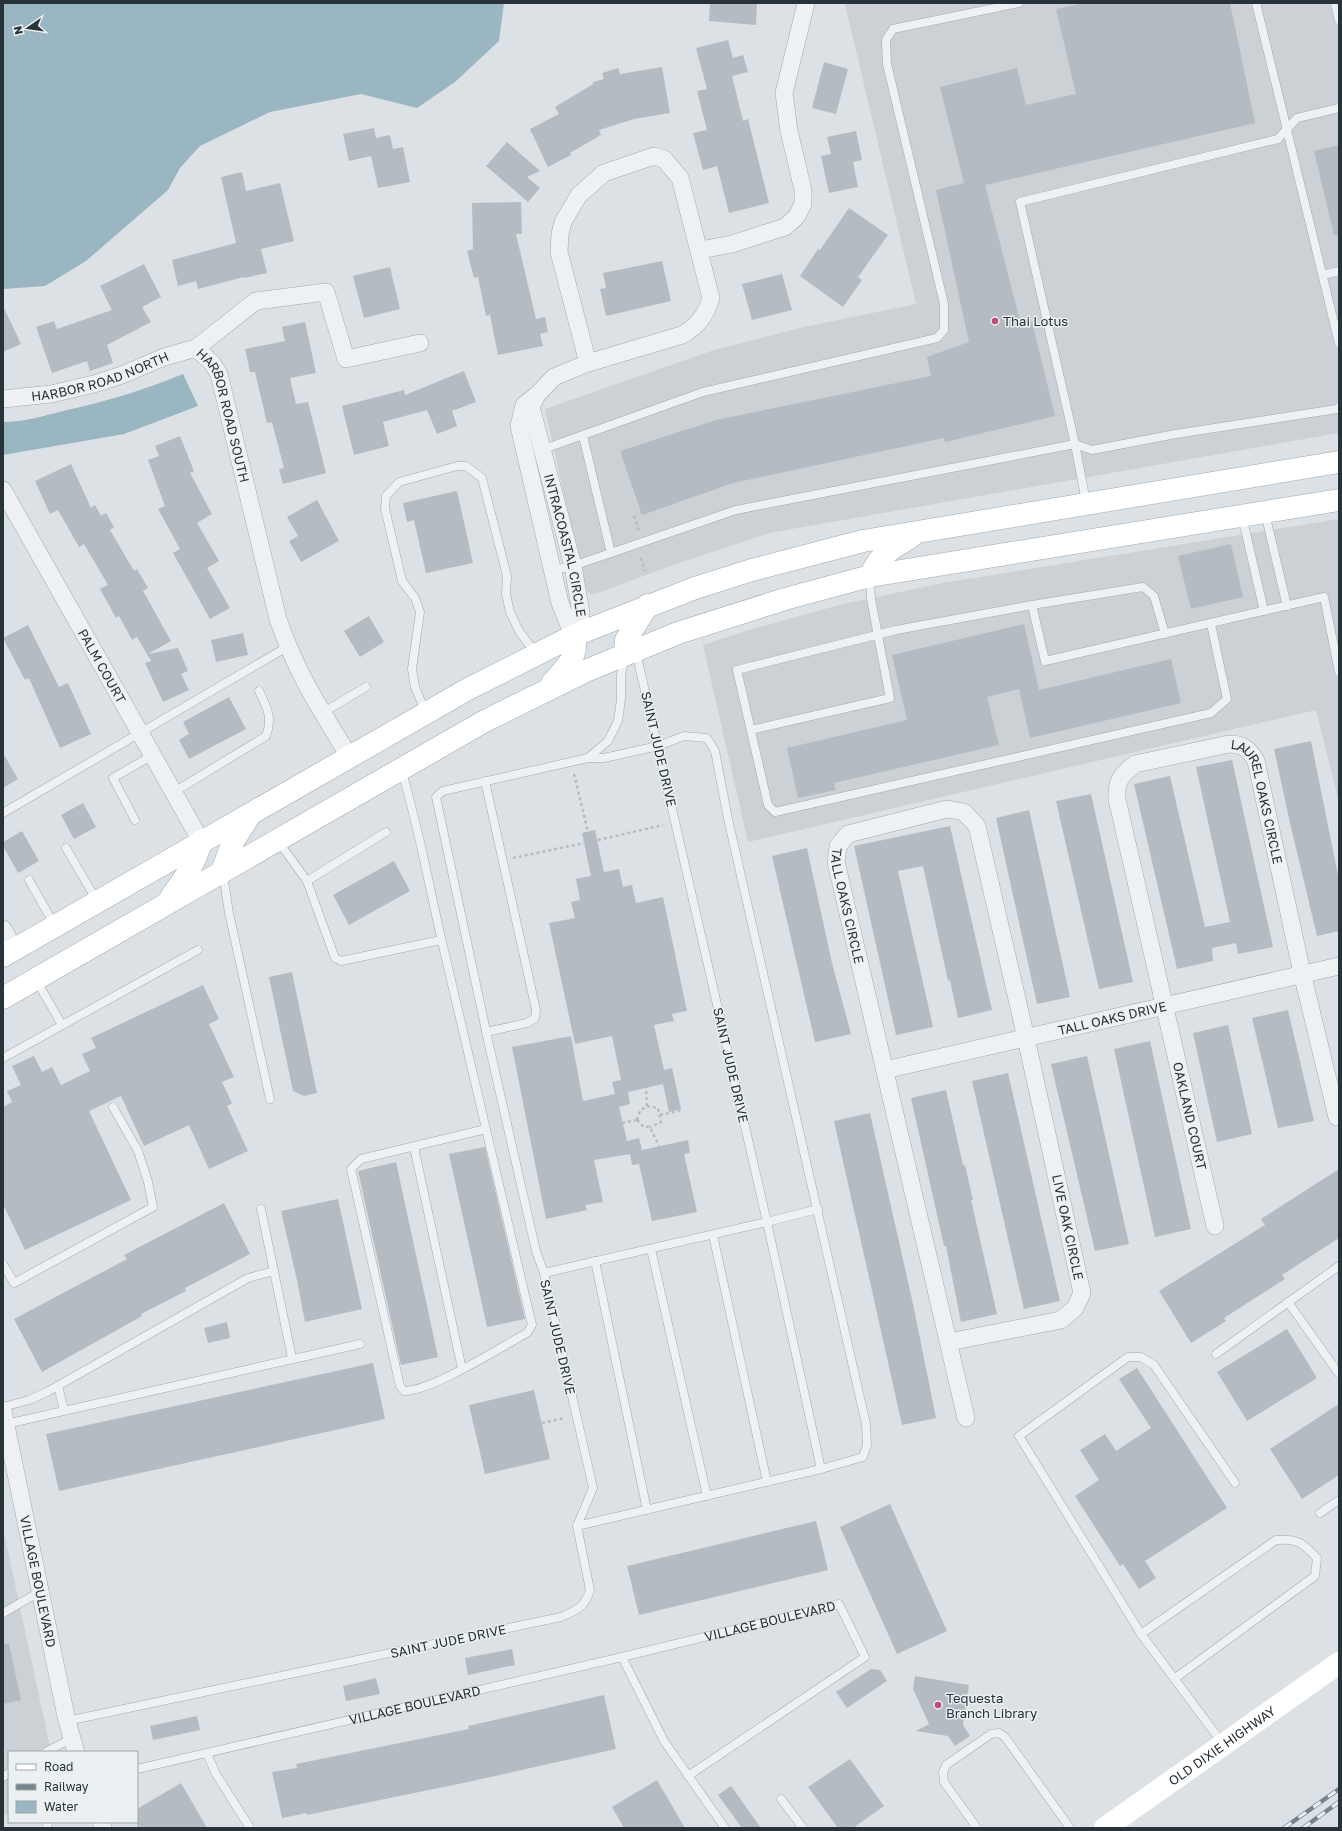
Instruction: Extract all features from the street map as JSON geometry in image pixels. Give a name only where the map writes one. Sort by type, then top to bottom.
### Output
[{"type":"main road","points":[[9,952],[426,713],[536,654],[575,635],[648,605],[709,583],[816,552],[920,531],[1339,462]]},
{"type":"main road","points":[[3,998],[483,722],[548,689],[631,652],[732,614],[870,576],[1339,500]]},
{"type":"main road","points":[[870,576],[876,563],[883,554],[920,531]]},
{"type":"main road","points":[[631,652],[626,640],[648,605]]},
{"type":"main road","points":[[548,689],[574,657],[577,646],[575,635]]},
{"type":"main road","points":[[222,871],[233,842],[252,812]]},
{"type":"main road","points":[[166,904],[190,871],[198,855],[201,841]]},
{"type":"main road","name":"OLD DIXIE HIGHWAY","points":[[1105,1828],[1339,1663]]},
{"type":"street","points":[[700,250],[732,244],[785,227],[797,216],[803,204],[803,190],[789,130],[784,93],[806,3]]},
{"type":"street","name":"INTRACOASTAL CIRCLE","points":[[575,635],[571,630],[560,603],[519,426],[524,405],[537,395],[554,377],[588,363],[669,340],[693,328],[701,320],[708,309],[711,298],[700,250],[680,178],[664,159],[654,156],[645,158],[604,173],[579,195],[563,222],[560,234],[559,252],[588,363]]},
{"type":"street","name":"HARBOR ROAD SOUTH","points":[[349,756],[314,700],[287,647],[278,619],[219,374],[212,363],[196,348],[256,301],[326,292],[346,359],[420,343]]},
{"type":"street","name":"HARBOR ROAD NORTH","points":[[3,399],[51,394],[94,384],[122,375],[164,357],[196,348]]},
{"type":"street","name":"INTRACOASTAL CIRCLE","points":[[537,395],[531,407],[573,566],[581,613],[575,635]]},
{"type":"street","name":"PALM COURT","points":[[3,490],[201,841]]},
{"type":"street","name":"LAUREL OAKS CIRCLE","points":[[1166,1006],[1117,799],[1116,785],[1125,772],[1135,764],[1229,744],[1239,744],[1250,750],[1256,761],[1302,973],[1337,1117]]},
{"type":"street","name":"TALL OAKS CIRCLE","points":[[885,1070],[836,862],[838,846],[848,834],[947,809],[964,812],[977,826],[1026,1038]]},
{"type":"street","points":[[3,929],[9,952]]},
{"type":"street","name":"TALL OAKS DRIVE","points":[[885,1070],[1166,1006],[1302,973],[1339,966]]},
{"type":"street","name":"OAKLAND COURT","points":[[1166,1006],[1215,1226]]},
{"type":"street","name":"LIVE OAK CIRCLE","points":[[949,1342],[1061,1320],[1075,1308],[1082,1293],[1026,1038]]},
{"type":"street","points":[[885,1070],[966,1418]]},
{"type":"street","name":"VILLAGE BOULEVARD","points":[[4,1417],[67,1721],[74,1745]]},
{"type":"lane","points":[[526,454],[582,436],[703,392],[937,338],[944,330],[944,304],[887,64],[886,40],[893,29],[1019,3]]},
{"type":"lane","points":[[1256,3],[1339,343]]},
{"type":"lane","points":[[1335,3],[1339,20]]},
{"type":"lane","points":[[1086,503],[1075,444],[1020,202],[1278,139],[1297,118],[1339,108]]},
{"type":"lane","points":[[1323,275],[1339,271]]},
{"type":"lane","points":[[553,570],[573,566],[736,510],[1075,444],[1092,450],[1176,434],[1337,409],[1339,407]]},
{"type":"lane","points":[[582,436],[611,553]]},
{"type":"lane","points":[[426,713],[415,687],[412,669],[420,612],[415,598],[402,581],[386,508],[386,496],[399,482],[457,466],[466,466],[482,478],[506,576],[506,594],[510,612],[519,631],[536,654]]},
{"type":"lane","points":[[1265,512],[1287,606]]},
{"type":"lane","points":[[1241,516],[1264,611]]},
{"type":"lane","points":[[751,730],[890,698],[871,600],[870,576]]},
{"type":"lane","points":[[1164,634],[1154,596],[1143,587],[1032,605],[877,634],[737,670],[768,806],[774,812],[1211,713],[1227,700],[1211,624]]},
{"type":"lane","points":[[1032,605],[1045,661],[1324,597],[1339,672]]},
{"type":"lane","points":[[3,813],[287,647]]},
{"type":"lane","points":[[588,758],[608,741],[618,721],[621,699],[621,675],[631,652]]},
{"type":"lane","name":"SAINT JUDE DRIVE","points":[[67,1721],[561,1617],[580,1609],[588,1596],[590,1590],[577,1526],[593,1488],[544,1273],[767,1222],[658,746],[631,652]]},
{"type":"lane","points":[[322,713],[366,687]]},
{"type":"lane","points":[[174,792],[266,736],[270,726],[269,711],[259,691]]},
{"type":"lane","points":[[544,1273],[536,1251],[486,1032],[436,797],[443,791],[588,758],[604,758],[658,746],[684,736],[707,738],[715,751],[728,819],[866,1424],[867,1445],[863,1457],[821,1469],[577,1526]]},
{"type":"lane","points":[[135,820],[113,778],[153,755]]},
{"type":"lane","points":[[401,769],[412,805],[441,940],[486,1129],[532,1325],[527,1333],[462,1369],[415,1391],[404,1391],[400,1386],[351,1169],[361,1159],[486,1129]]},
{"type":"lane","points":[[485,781],[536,1010],[535,1018],[527,1022],[486,1032]]},
{"type":"lane","points":[[307,881],[386,832]]},
{"type":"lane","points":[[278,840],[307,881],[335,958],[341,961],[441,940]]},
{"type":"lane","points":[[66,848],[97,901]]},
{"type":"lane","points":[[222,871],[229,913],[270,1099]]},
{"type":"lane","points":[[29,880],[55,926]]},
{"type":"lane","points":[[3,1058],[198,950]]},
{"type":"lane","points":[[36,980],[62,1025]]},
{"type":"lane","points":[[3,1264],[14,1284],[153,1207],[148,1182],[138,1151],[113,1107]]},
{"type":"lane","points":[[414,1147],[462,1369]]},
{"type":"lane","points":[[261,1209],[292,1358]]},
{"type":"lane","points":[[818,1209],[767,1222],[821,1469]]},
{"type":"lane","points":[[713,1234],[767,1482]]},
{"type":"lane","points":[[651,1249],[707,1496]]},
{"type":"lane","points":[[595,1261],[647,1510]]},
{"type":"lane","points":[[1216,1354],[1339,1266]]},
{"type":"lane","points":[[3,1407],[30,1400],[58,1386],[248,1278],[274,1271]]},
{"type":"lane","points":[[1288,1302],[1339,1374]]},
{"type":"lane","points":[[4,1417],[64,1410],[360,1344]]},
{"type":"lane","points":[[1223,1744],[1141,1634],[1019,1436],[1128,1357],[1141,1356],[1154,1365],[1235,1483]]},
{"type":"lane","points":[[58,1386],[64,1410]]},
{"type":"lane","points":[[1320,1513],[1339,1500]]},
{"type":"lane","points":[[1141,1634],[1276,1540],[1291,1539],[1305,1545],[1317,1558],[1315,1576],[1174,1679]]},
{"type":"lane","points":[[3,1612],[41,1591]]},
{"type":"lane","name":"VILLAGE BOULEVARD","points":[[138,1769],[622,1657],[839,1604],[865,1657],[688,1776]]},
{"type":"lane","points":[[622,1657],[664,1741],[725,1828]]},
{"type":"lane","points":[[977,1828],[944,1782],[943,1772],[946,1765],[991,1734],[999,1733],[1004,1737],[1070,1828]]},
{"type":"lane","points":[[50,1751],[74,1745]]},
{"type":"lane","points":[[206,1754],[216,1774],[250,1828]]},
{"type":"lane","points":[[781,1799],[803,1828]]},
{"type":"path","points":[[634,516],[640,532]]},
{"type":"path","points":[[641,558],[645,571]]},
{"type":"path","points":[[571,762],[588,832]]},
{"type":"path","points":[[598,840],[676,822]]},
{"type":"path","points":[[503,861],[584,843]]},
{"type":"path","points":[[646,1088],[647,1106]]},
{"type":"path","points":[[647,1106],[658,1108],[661,1122],[650,1127],[644,1126],[637,1120],[640,1111],[647,1106]]},
{"type":"path","points":[[660,1115],[682,1110]]},
{"type":"path","points":[[622,1123],[637,1120]]},
{"type":"path","points":[[650,1127],[659,1146]]},
{"type":"path","points":[[542,1423],[576,1416]]},
{"type":"shaded area","points":[[1339,3],[1339,433],[769,533],[673,565],[592,595],[585,589],[545,409],[714,350],[804,327],[916,304],[845,4]]},
{"type":"shaded area","points":[[1339,519],[1339,803],[1316,710],[748,842],[703,645],[752,629],[843,604],[943,583]]},
{"type":"shaded area","points":[[3,1528],[51,1751],[8,1751],[8,1813],[3,1816]]},
{"type":"water","points":[[3,3],[504,3],[499,41],[455,82],[417,108],[361,94],[270,112],[200,146],[180,168],[168,190],[86,261],[45,286],[3,289]]},
{"type":"water","points":[[183,374],[198,406],[124,434],[3,455],[3,422],[18,421],[94,404],[169,380]]},
{"type":"building","points":[[710,3],[757,3],[756,25],[709,21]]},
{"type":"building","points":[[1084,3],[1230,3],[1255,123],[985,185],[1021,325],[1032,322],[1055,416],[945,442],[944,438],[733,483],[642,515],[620,451],[716,420],[931,376],[927,357],[969,342],[936,190],[964,183],[940,87],[1017,68],[1026,105],[1076,94],[1056,9]]},
{"type":"building","points":[[728,40],[733,58],[743,55],[748,72],[732,76],[743,121],[748,119],[769,203],[729,213],[717,166],[703,170],[693,133],[707,130],[697,91],[707,89],[696,48]]},
{"type":"building","points":[[824,62],[848,69],[836,114],[812,108]]},
{"type":"building","points":[[662,67],[670,113],[634,119],[599,130],[601,135],[570,153],[571,155],[548,167],[530,129],[559,114],[555,107],[593,84],[593,82],[604,79],[602,73],[618,68],[620,74]]},
{"type":"building","points":[[374,128],[376,138],[390,135],[393,149],[403,147],[410,182],[378,188],[371,156],[349,161],[343,134]]},
{"type":"building","points":[[856,131],[862,160],[853,162],[858,187],[829,193],[821,156],[831,154],[827,137]]},
{"type":"building","points":[[507,142],[540,171],[527,177],[540,188],[528,202],[486,166]]},
{"type":"building","points":[[1339,145],[1339,235],[1334,235],[1314,151]]},
{"type":"building","points":[[242,172],[246,191],[280,183],[294,241],[261,249],[267,273],[244,277],[198,289],[196,281],[178,286],[172,260],[236,243],[221,177]]},
{"type":"building","points":[[521,202],[522,234],[516,234],[536,319],[545,317],[548,332],[540,334],[543,346],[498,355],[490,315],[486,316],[478,277],[474,278],[467,251],[473,249],[472,203]]},
{"type":"building","points":[[849,208],[888,235],[858,277],[862,280],[843,307],[800,276]]},
{"type":"building","points":[[662,261],[671,301],[606,316],[600,289],[606,288],[603,273]]},
{"type":"building","points":[[144,264],[161,297],[142,307],[151,322],[107,345],[113,363],[90,371],[87,361],[52,373],[36,327],[54,321],[57,329],[112,310],[100,286]]},
{"type":"building","points":[[390,267],[400,309],[364,318],[353,276]]},
{"type":"building","points":[[782,274],[792,310],[752,320],[742,284]]},
{"type":"building","points":[[3,306],[21,344],[3,352]]},
{"type":"building","points":[[305,322],[316,373],[290,378],[296,404],[308,402],[326,473],[283,484],[279,469],[284,468],[272,422],[267,423],[255,372],[250,372],[245,349],[285,341],[282,327]]},
{"type":"building","points":[[464,371],[476,402],[452,411],[457,426],[437,434],[427,410],[383,422],[389,446],[354,455],[342,406],[404,390],[405,395]]},
{"type":"building","points":[[180,436],[194,471],[190,473],[212,514],[197,523],[219,561],[207,568],[230,608],[210,619],[173,553],[180,549],[158,509],[165,506],[148,460],[159,456],[155,446]]},
{"type":"building","points":[[71,464],[91,508],[95,505],[101,516],[106,513],[114,527],[110,530],[134,571],[137,569],[148,588],[143,591],[171,641],[148,654],[178,648],[188,671],[181,674],[189,690],[163,702],[145,663],[151,661],[137,637],[132,640],[119,616],[116,618],[100,589],[108,585],[84,544],[79,547],[58,510],[50,514],[35,481]]},
{"type":"building","points":[[457,491],[473,563],[426,573],[414,520],[407,522],[403,503]]},
{"type":"building","points":[[317,500],[339,541],[301,562],[289,541],[298,536],[287,517]]},
{"type":"building","points":[[1231,544],[1243,597],[1191,609],[1178,556]]},
{"type":"building","points":[[369,616],[384,642],[360,657],[344,631]]},
{"type":"building","points":[[1024,624],[1039,690],[1171,659],[1181,703],[1030,738],[1019,689],[987,697],[999,745],[834,783],[836,790],[798,798],[787,748],[907,720],[892,655]]},
{"type":"building","points":[[28,625],[59,687],[68,683],[91,734],[60,748],[29,678],[25,680],[3,638]]},
{"type":"building","points":[[243,633],[248,655],[216,662],[211,640]]},
{"type":"building","points":[[229,697],[246,729],[189,759],[179,740],[189,734],[183,722]]},
{"type":"building","points":[[1311,741],[1339,880],[1339,931],[1317,936],[1274,749]]},
{"type":"building","points":[[3,753],[18,779],[3,788]]},
{"type":"building","points":[[1232,760],[1273,947],[1238,954],[1236,943],[1212,948],[1213,961],[1177,969],[1134,784],[1170,776],[1205,927],[1230,922],[1196,767]]},
{"type":"building","points":[[1091,794],[1133,982],[1099,989],[1056,801]]},
{"type":"building","points":[[83,803],[96,827],[74,839],[61,815]]},
{"type":"building","points":[[1029,810],[1070,997],[1037,1004],[996,818]]},
{"type":"building","points":[[950,826],[992,1010],[958,1018],[950,980],[948,981],[923,866],[898,871],[933,1027],[896,1035],[854,846]]},
{"type":"building","points":[[595,830],[604,872],[619,869],[623,887],[632,885],[636,903],[663,897],[687,1011],[672,1014],[674,1021],[654,1025],[664,1070],[672,1068],[681,1109],[669,1112],[663,1084],[628,1092],[630,1104],[619,1107],[627,1141],[639,1138],[642,1150],[688,1140],[690,1153],[684,1154],[697,1212],[652,1221],[639,1164],[632,1165],[630,1154],[594,1160],[603,1202],[585,1205],[587,1210],[546,1219],[512,1047],[571,1036],[583,1101],[615,1094],[612,1082],[621,1080],[612,1036],[575,1044],[549,923],[575,918],[571,902],[580,900],[576,879],[591,876],[582,833]]},
{"type":"building","points":[[22,831],[39,861],[18,873],[3,846],[3,842]]},
{"type":"building","points":[[807,848],[832,963],[851,1034],[815,1042],[772,856]]},
{"type":"building","points":[[394,861],[410,891],[349,925],[333,895]]},
{"type":"building","points":[[292,972],[317,1093],[304,1096],[293,1091],[269,977]]},
{"type":"building","points":[[203,985],[219,1019],[209,1024],[234,1077],[222,1082],[232,1103],[227,1106],[248,1151],[209,1169],[189,1125],[144,1146],[121,1096],[89,1111],[131,1200],[25,1250],[3,1204],[3,1107],[12,1102],[7,1091],[21,1085],[12,1066],[34,1056],[42,1072],[52,1067],[61,1085],[90,1071],[82,1054],[96,1048],[91,1038]]},
{"type":"building","points":[[1288,1010],[1314,1121],[1278,1128],[1252,1018]]},
{"type":"building","points":[[1228,1025],[1252,1134],[1217,1142],[1193,1033]]},
{"type":"building","points":[[1150,1041],[1191,1229],[1155,1237],[1114,1049]]},
{"type":"building","points":[[1087,1056],[1129,1244],[1095,1251],[1051,1064]]},
{"type":"building","points":[[1008,1073],[1060,1301],[1024,1309],[972,1081]]},
{"type":"building","points":[[946,1090],[963,1165],[965,1165],[973,1200],[971,1200],[997,1314],[961,1322],[946,1246],[944,1246],[911,1098]]},
{"type":"building","points":[[870,1113],[913,1304],[936,1418],[902,1425],[834,1121]]},
{"type":"building","points":[[485,1147],[525,1319],[487,1327],[449,1154]]},
{"type":"building","points":[[396,1162],[438,1357],[401,1365],[358,1171]]},
{"type":"building","points":[[1339,1169],[1339,1238],[1282,1275],[1285,1279],[1224,1318],[1226,1321],[1191,1343],[1159,1291],[1265,1225],[1261,1219]]},
{"type":"building","points":[[338,1199],[362,1309],[305,1322],[281,1211]]},
{"type":"building","points":[[224,1203],[250,1254],[185,1288],[186,1291],[141,1314],[142,1316],[42,1372],[14,1319],[127,1259],[124,1255]]},
{"type":"building","points":[[227,1322],[230,1338],[208,1343],[204,1328]]},
{"type":"building","points":[[1287,1329],[1317,1378],[1247,1421],[1217,1372]]},
{"type":"building","points":[[373,1363],[385,1419],[59,1491],[46,1434]]},
{"type":"building","points":[[1137,1368],[1227,1508],[1145,1561],[1156,1578],[1139,1589],[1123,1564],[1120,1566],[1075,1496],[1099,1480],[1080,1450],[1105,1434],[1116,1451],[1151,1428],[1119,1379]]},
{"type":"building","points":[[534,1390],[550,1459],[485,1474],[469,1405]]},
{"type":"building","points":[[1339,1404],[1339,1475],[1302,1499],[1270,1449]]},
{"type":"building","points":[[890,1504],[947,1631],[897,1654],[840,1527]]},
{"type":"building","points":[[816,1521],[828,1570],[639,1615],[627,1566]]},
{"type":"building","points":[[3,1644],[9,1644],[21,1700],[3,1704]]},
{"type":"building","points":[[512,1649],[515,1665],[468,1675],[465,1658]]},
{"type":"building","points":[[871,1669],[880,1670],[887,1681],[847,1708],[836,1692]]},
{"type":"building","name":"Tequesta Branch Library","points":[[915,1676],[969,1685],[963,1725],[970,1736],[955,1746],[948,1736],[916,1731],[929,1724],[913,1689]]},
{"type":"building","points":[[376,1678],[380,1694],[346,1701],[343,1686]]},
{"type":"building","points":[[604,1695],[616,1749],[468,1782],[307,1815],[306,1813],[282,1818],[272,1772],[297,1768],[296,1764],[469,1729],[468,1726]]},
{"type":"building","points":[[197,1716],[200,1730],[153,1740],[150,1726]]},
{"type":"building","points":[[850,1759],[884,1806],[853,1828],[838,1828],[808,1787]]},
{"type":"building","points":[[657,1780],[685,1828],[624,1828],[612,1807]]},
{"type":"building","points":[[181,1783],[207,1828],[137,1828],[138,1808]]},
{"type":"building","points":[[731,1786],[761,1828],[742,1828],[718,1795]]},
{"type":"railway","points":[[1284,1828],[1339,1789]]},
{"type":"railway","points":[[1303,1828],[1339,1802]]},
{"type":"place","name":"Thai Lotus","points":[[995,321]]},
{"type":"place","name":"Tequesta Branch Library","points":[[938,1705]]}]
